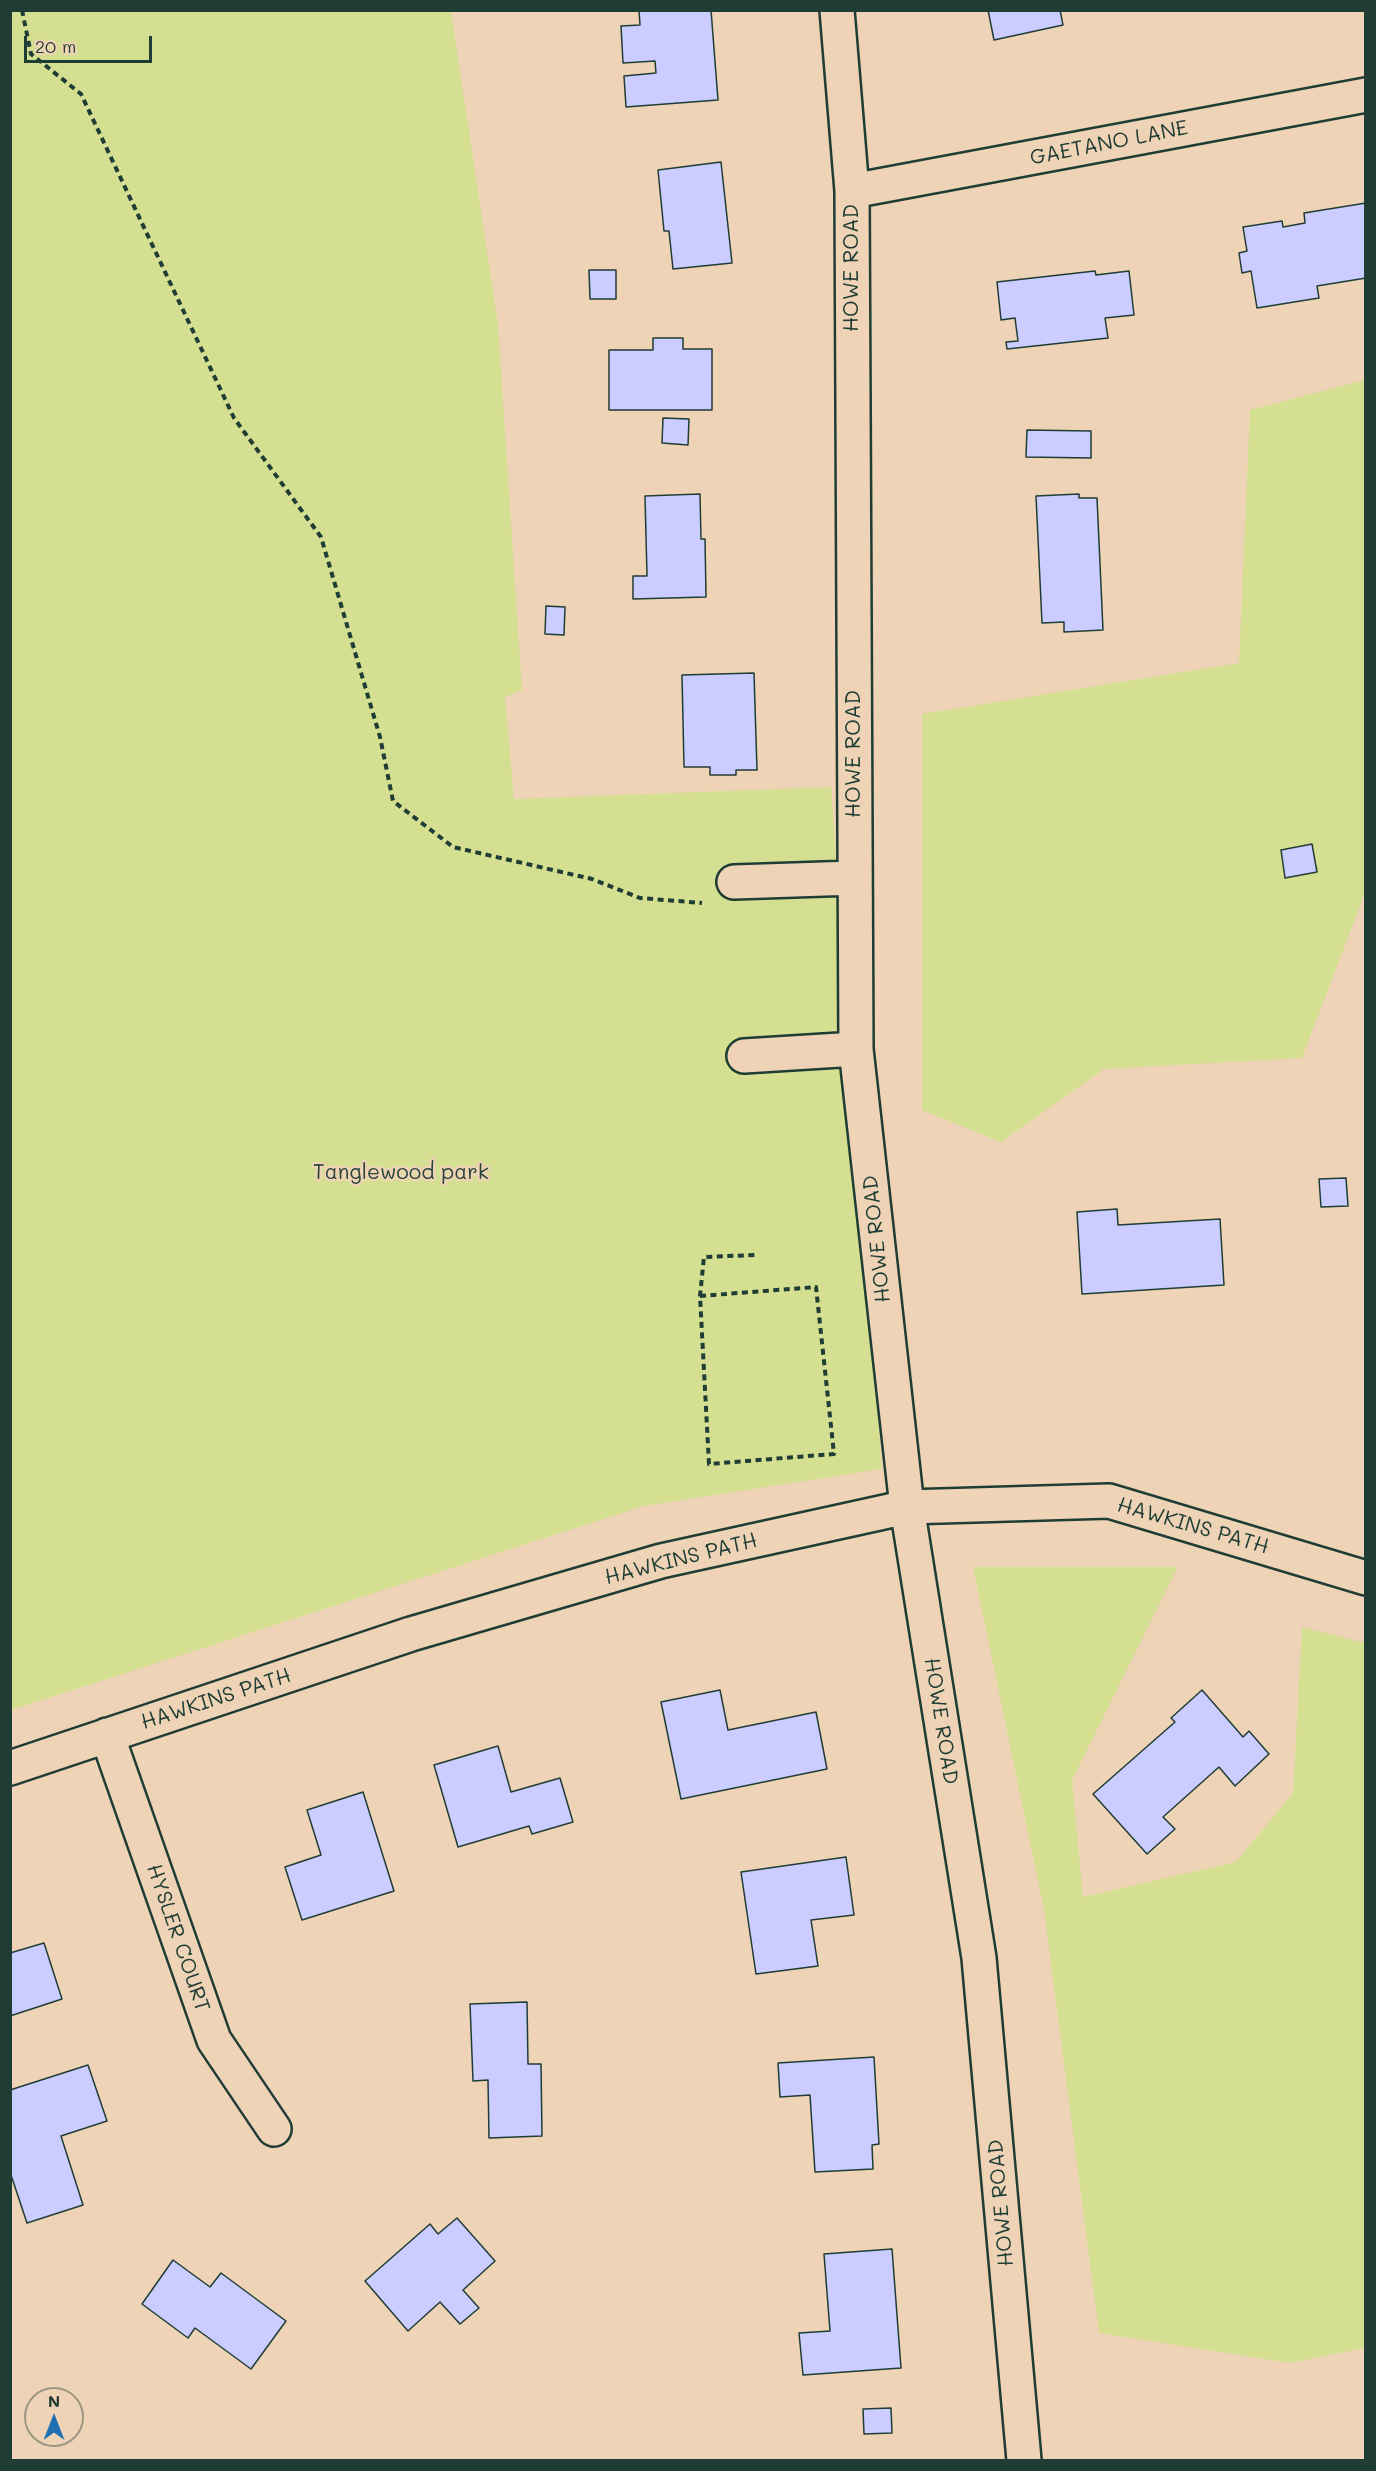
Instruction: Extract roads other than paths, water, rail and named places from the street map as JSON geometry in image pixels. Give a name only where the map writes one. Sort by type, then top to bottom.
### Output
[{"type":"street","name":"HOWE ROAD","points":[[837,10],[852,191],[856,1049],[907,1507],[979,1958],[1024,2460]]},
{"type":"street","name":"GAETANO LANE","points":[[852,191],[1365,95]]},
{"type":"street","points":[[723,893],[854,878]]},
{"type":"street","points":[[744,1056],[856,1049]]},
{"type":"street","name":"HAWKINS PATH","points":[[10,1768],[411,1634],[661,1561],[907,1507],[1109,1501],[1365,1578]]},
{"type":"street","name":"HYSLER COURT","points":[[107,1735],[214,2040],[274,2129]]},
{"type":"park label","name":"Tanglewood park","points":[[401,1173]]}]
